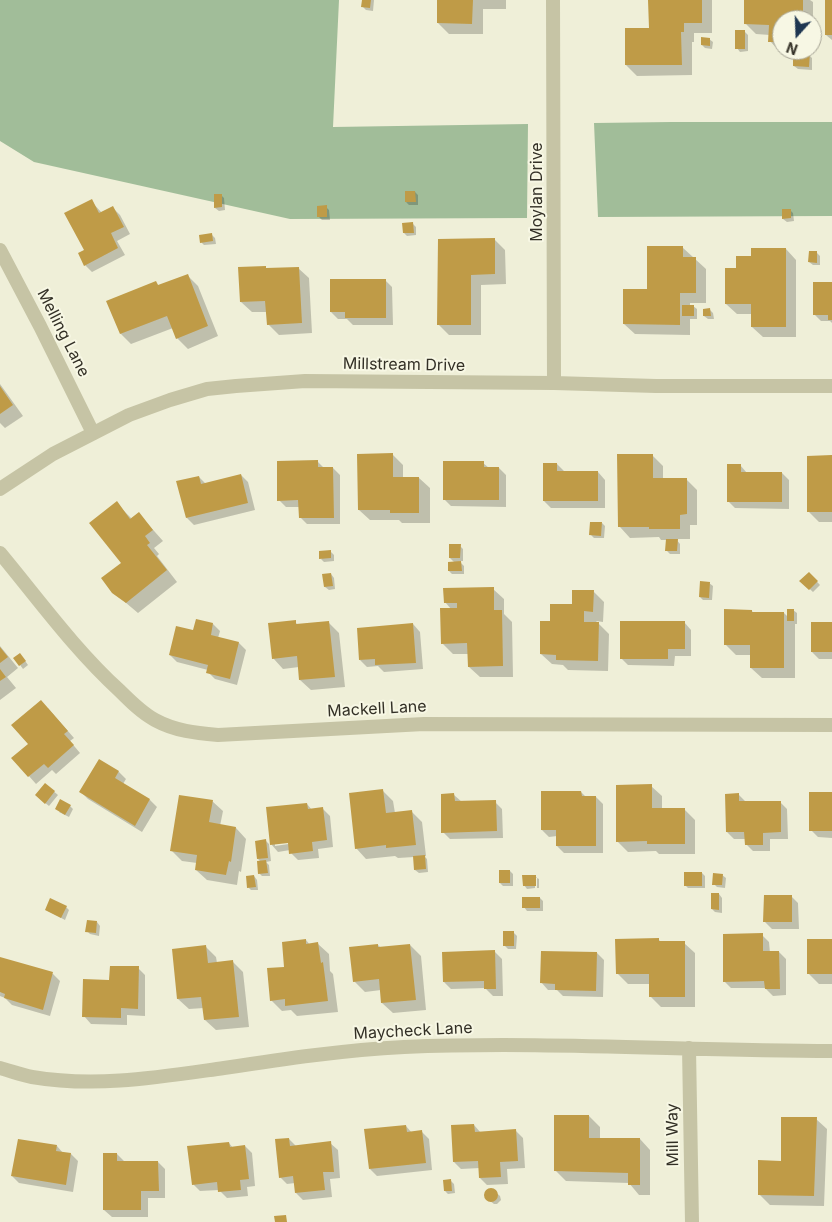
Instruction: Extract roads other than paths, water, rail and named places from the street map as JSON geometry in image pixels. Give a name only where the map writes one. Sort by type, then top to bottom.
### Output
[{"type":"street","name":"Moylan Drive","points":[[553,0],[554,383]]},
{"type":"street","name":"Melling Lane","points":[[0,250],[93,433]]},
{"type":"street","name":"Millstream Drive","points":[[0,489],[52,454],[129,415],[170,400],[207,390],[236,386],[305,381],[554,383],[656,386],[832,386]]},
{"type":"street","name":"Mackell Lane","points":[[0,552],[72,640],[106,678],[140,711],[156,721],[191,733],[218,735],[424,724],[832,725]]},
{"type":"street","name":"Maycheck Lane","points":[[0,1068],[30,1077],[91,1083],[126,1081],[285,1059],[402,1047],[489,1045],[832,1051]]},
{"type":"street","name":"Mill Way","points":[[689,1048],[692,1222]]}]
